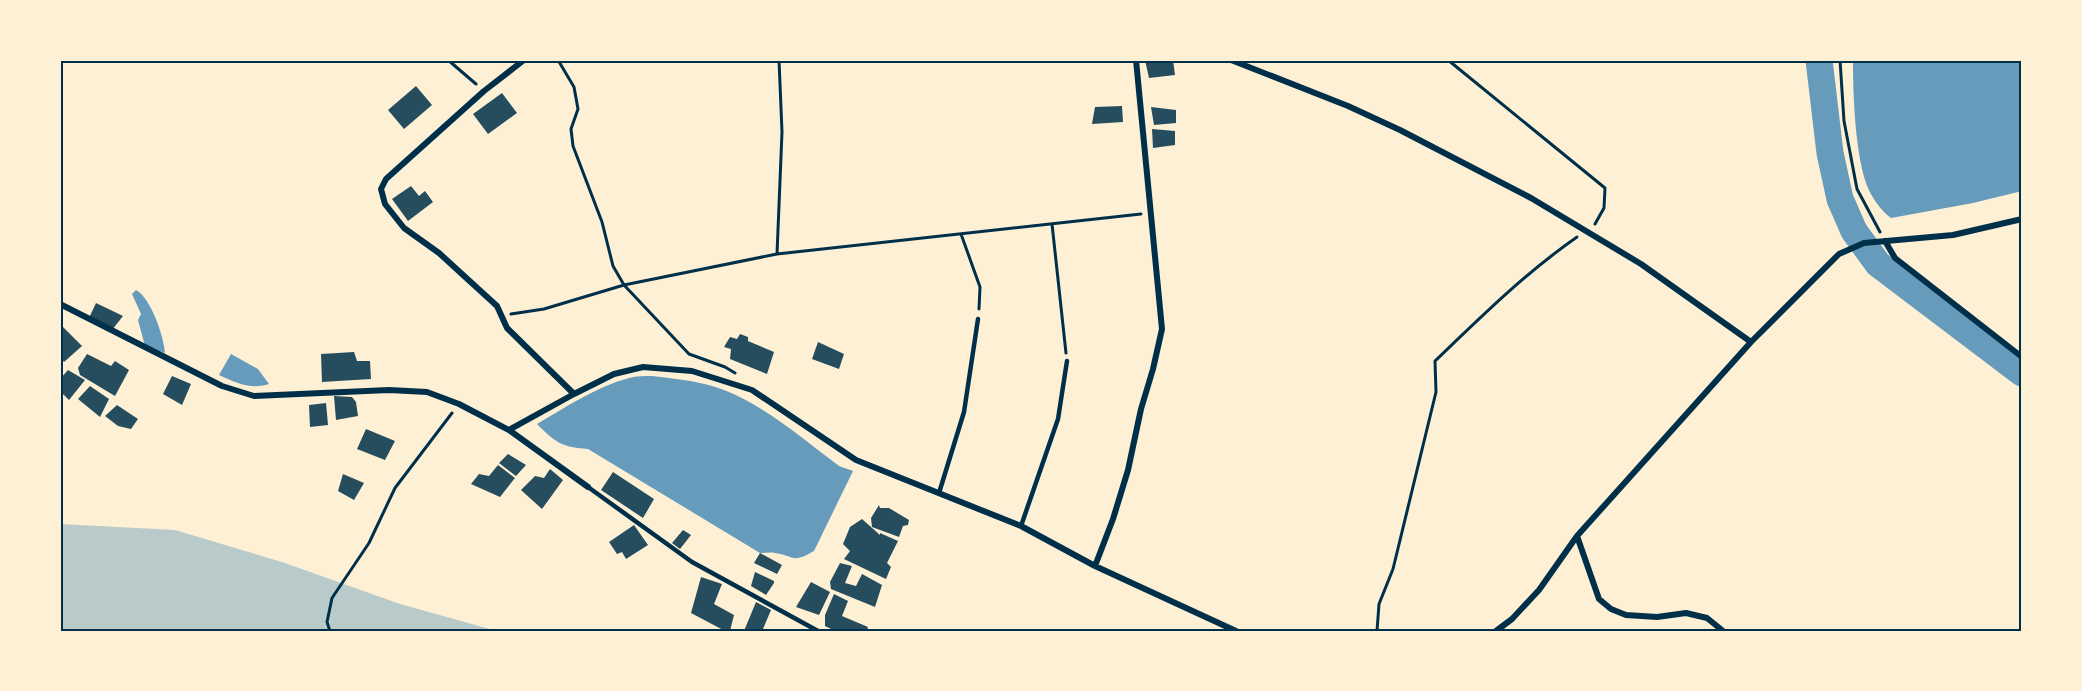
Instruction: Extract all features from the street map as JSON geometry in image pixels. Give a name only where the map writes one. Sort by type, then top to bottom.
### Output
[{"type":"street","points":[[524,60],[484,91],[386,179],[381,189],[385,204],[404,228],[439,253],[497,306],[507,328],[573,394]]},
{"type":"street","points":[[1095,566],[1128,470],[1162,329],[1136,60]]},
{"type":"street","points":[[1231,60],[1310,90],[1400,130],[1532,198],[1641,264],[1751,342]]},
{"type":"street","points":[[1496,631],[1512,619],[1539,590],[1577,536],[1751,342],[1839,254],[1864,243],[1953,235],[2022,219]]},
{"type":"street","points":[[1885,241],[1895,258],[2022,357]]},
{"type":"street","points":[[60,304],[222,387],[254,396],[389,390],[427,393],[459,404],[508,430],[588,487]]},
{"type":"street","points":[[508,430],[614,374],[643,367],[692,371],[752,390],[856,460],[1022,526],[1095,566],[1236,631]]},
{"type":"street","points":[[1577,536],[1599,599],[1611,609],[1626,615],[1657,617],[1686,613],[1707,618],[1723,631]]},
{"type":"lane","points":[[939,493],[964,412],[978,319]]},
{"type":"lane","points":[[1022,526],[1058,419],[1067,361]]},
{"type":"lane","points":[[588,487],[692,562],[818,631]]},
{"type":"path","points":[[448,60],[484,91]]},
{"type":"path","points":[[558,60],[574,87],[578,109],[571,129],[573,146],[602,222],[614,266],[624,285],[689,354],[725,367],[739,375]]},
{"type":"path","points":[[777,254],[782,132],[779,60]]},
{"type":"path","points":[[1377,631],[1379,604],[1393,569],[1436,392],[1435,361],[1500,298],[1554,253],[1597,222],[1604,208],[1605,188],[1448,60]]},
{"type":"path","points":[[1840,60],[1844,121],[1857,189],[1885,241]]},
{"type":"path","points":[[501,315],[544,309],[624,285],[777,254],[1151,213]]},
{"type":"path","points":[[1052,224],[1067,361]]},
{"type":"path","points":[[961,234],[980,287],[978,319]]},
{"type":"path","points":[[330,631],[327,622],[332,598],[369,543],[395,488],[459,404]]},
{"type":"shaded area","points":[[60,524],[175,530],[282,562],[400,604],[497,631],[60,631]]},
{"type":"water","points":[[1853,60],[2022,60],[2022,191],[1973,203],[1891,218],[1872,196],[1862,167],[1855,121]]},
{"type":"water","points":[[136,290],[142,294],[152,309],[165,353],[145,346],[138,320],[141,314],[132,294]]},
{"type":"water","points":[[231,354],[258,369],[269,384],[250,386],[219,375]]},
{"type":"water","points":[[652,376],[707,384],[739,397],[784,424],[839,466],[853,471],[814,551],[797,558],[782,554],[760,553],[588,449],[560,443],[537,424],[605,387],[632,377]]},
{"type":"building","points":[[1145,60],[1173,60],[1175,75],[1149,78]]},
{"type":"building","points":[[416,86],[432,105],[404,129],[388,110]]},
{"type":"building","points":[[502,93],[517,113],[488,134],[473,114]]},
{"type":"building","points":[[1122,106],[1123,122],[1092,124],[1095,107]]},
{"type":"building","points":[[1151,107],[1176,110],[1176,123],[1154,125]]},
{"type":"building","points":[[1152,129],[1175,131],[1175,145],[1153,148]]},
{"type":"building","points":[[411,186],[419,196],[425,191],[433,202],[408,221],[392,199]]},
{"type":"building","points":[[96,303],[123,316],[112,330],[89,318]]},
{"type":"building","points":[[62,326],[82,346],[64,362],[60,357],[60,328]]},
{"type":"building","points":[[740,334],[748,337],[748,341],[774,352],[767,374],[730,359],[731,349],[724,347],[730,337],[737,339]]},
{"type":"building","points":[[818,342],[844,354],[839,369],[812,359]]},
{"type":"building","points":[[354,352],[357,361],[370,361],[371,379],[322,382],[321,354]]},
{"type":"building","points":[[87,354],[111,366],[115,361],[129,370],[115,396],[80,375],[78,368]]},
{"type":"building","points":[[68,370],[85,380],[69,400],[60,391],[60,379]]},
{"type":"building","points":[[172,376],[191,384],[182,405],[163,394]]},
{"type":"building","points":[[90,386],[109,399],[100,417],[78,399]]},
{"type":"building","points":[[334,396],[352,397],[356,402],[358,416],[336,420]]},
{"type":"building","points":[[326,403],[328,425],[310,427],[309,405]]},
{"type":"building","points":[[117,405],[138,419],[131,429],[118,426],[105,416]]},
{"type":"building","points":[[366,429],[395,441],[385,460],[357,449]]},
{"type":"building","points":[[508,454],[526,465],[516,476],[499,463]]},
{"type":"building","points":[[498,465],[515,478],[500,497],[471,484],[479,474],[489,476]]},
{"type":"building","points":[[550,469],[563,480],[542,509],[521,490],[535,476],[544,478]]},
{"type":"building","points":[[613,472],[654,499],[643,518],[601,490]]},
{"type":"building","points":[[343,474],[364,483],[354,500],[338,491]]},
{"type":"building","points":[[879,505],[880,508],[889,508],[909,520],[908,525],[903,526],[899,537],[872,527],[871,518]]},
{"type":"building","points":[[862,519],[880,535],[880,533],[898,541],[887,563],[891,567],[886,579],[844,559],[850,551],[843,544],[850,527]]},
{"type":"building","points":[[634,525],[648,545],[626,559],[622,552],[617,554],[609,542]]},
{"type":"building","points":[[683,530],[691,535],[680,549],[672,543]]},
{"type":"building","points":[[760,553],[782,565],[777,574],[754,563]]},
{"type":"building","points":[[840,563],[852,566],[845,583],[856,586],[862,574],[882,585],[875,607],[831,589],[830,582]]},
{"type":"building","points":[[755,572],[774,581],[766,595],[751,586]]},
{"type":"building","points":[[701,577],[722,584],[714,604],[734,615],[730,631],[725,631],[691,613]]},
{"type":"building","points":[[811,582],[830,592],[819,615],[796,607]]},
{"type":"building","points":[[834,594],[848,601],[842,616],[868,627],[867,631],[835,631],[825,626],[825,615]]},
{"type":"building","points":[[756,602],[771,610],[763,629],[768,631],[744,631]]},
{"type":"waterway","points":[[1819,60],[1830,153],[1840,199],[1854,231],[1878,264],[2022,373]]}]
